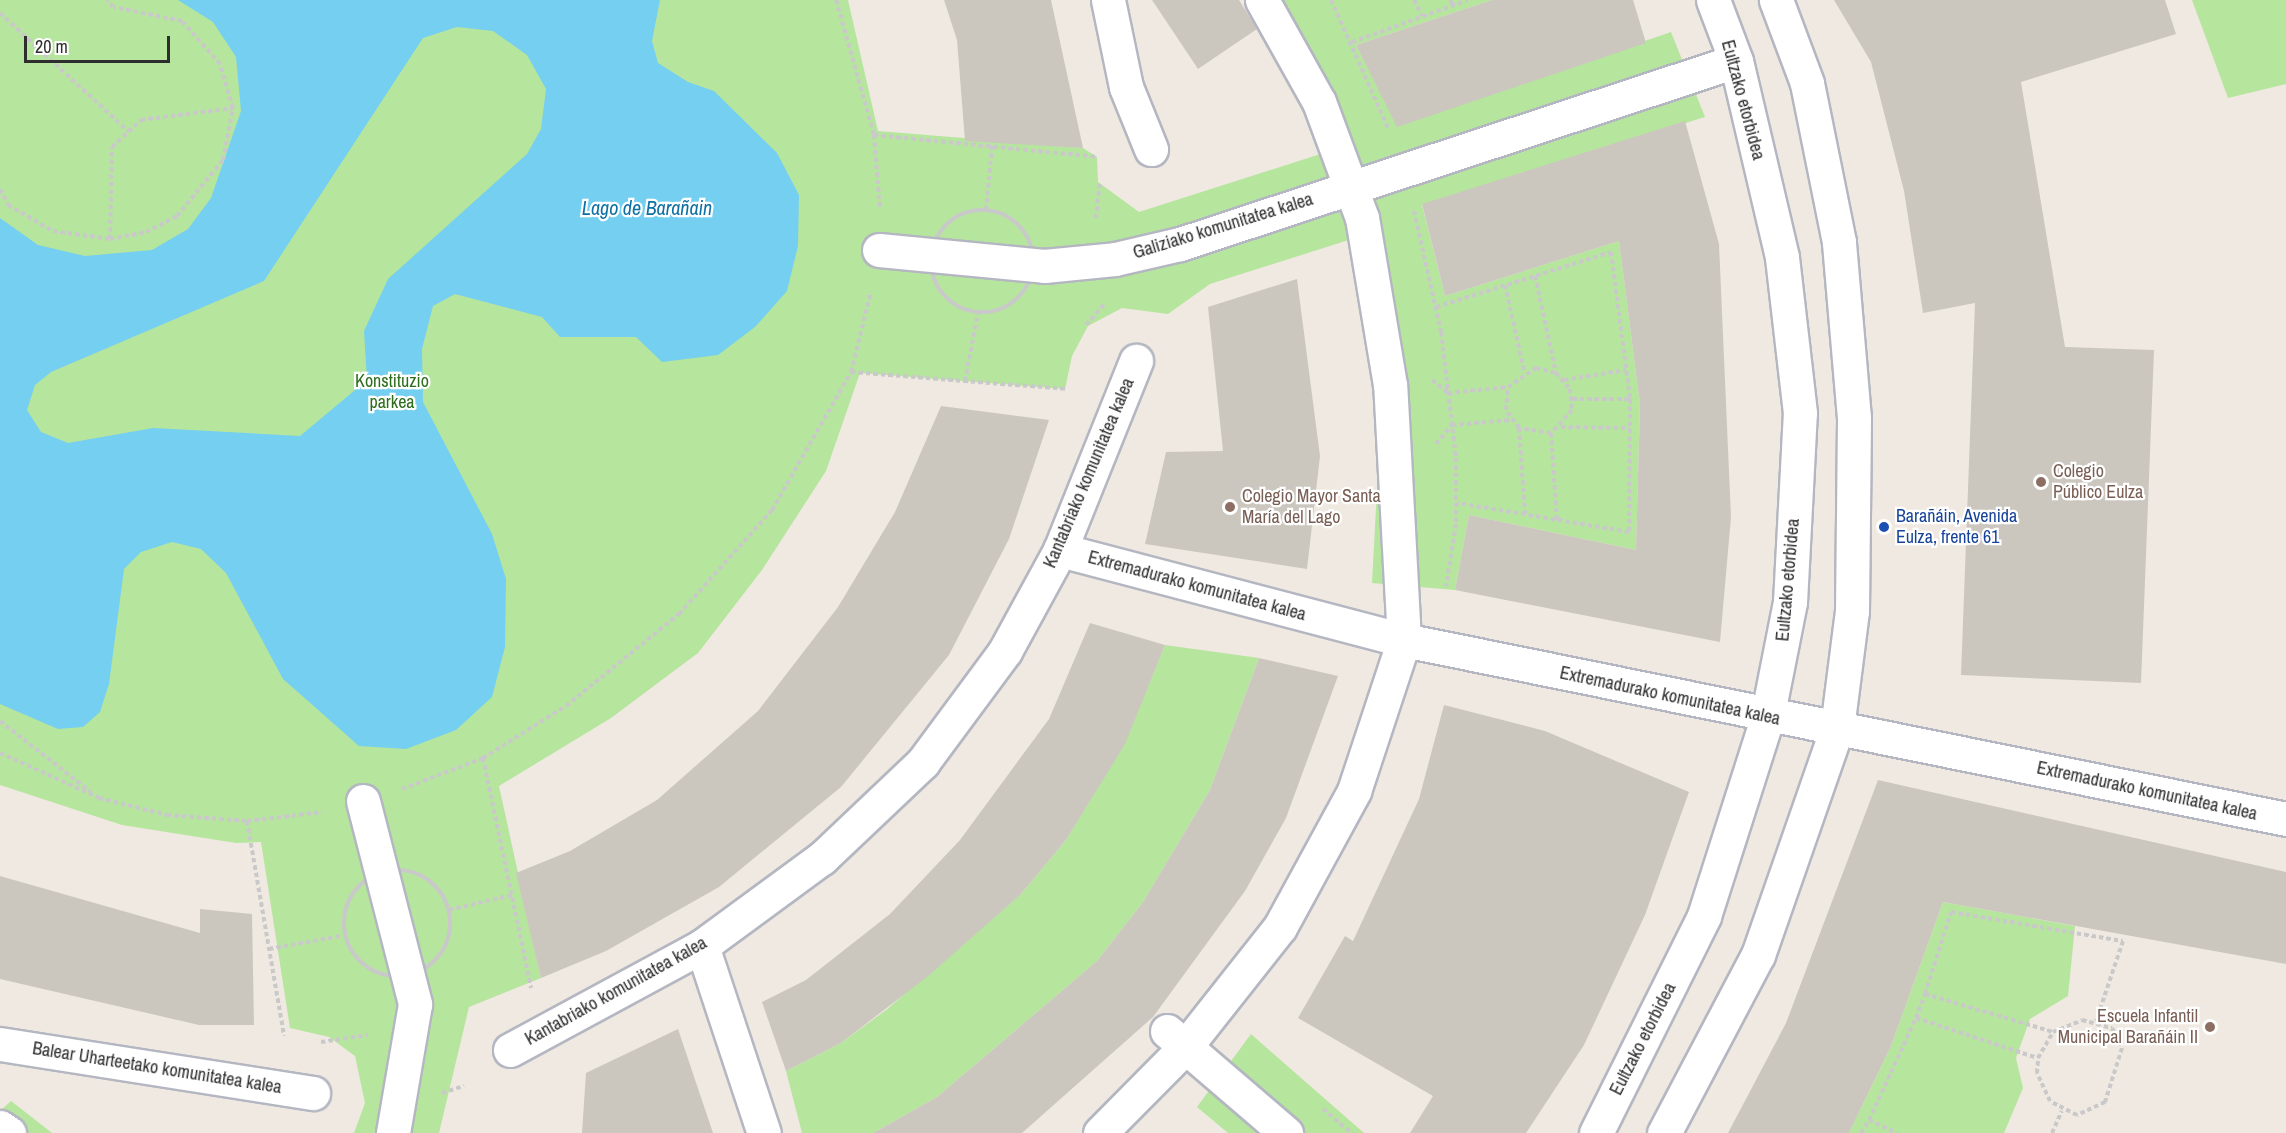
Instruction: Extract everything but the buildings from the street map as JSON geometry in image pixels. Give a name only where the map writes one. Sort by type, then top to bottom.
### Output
[{"type":"street","points":[[1108,0],[1126,87],[1151,148]]},
{"type":"street","points":[[1100,1133],[1177,1038],[1280,927],[1354,791],[1404,640],[1390,385],[1362,218],[1352,186],[1297,55],[1262,0]]},
{"type":"street","name":"Eultzako etorbidea","points":[[1596,1133],[1704,916],[1767,718],[1790,602],[1800,413],[1782,257],[1736,61],[1713,0]]},
{"type":"street","points":[[1664,1133],[1758,956],[1837,728],[1852,611],[1854,418],[1839,242],[1806,84],[1776,0]]},
{"type":"street","name":"Galiziako komunitatea kalea","points":[[879,250],[1044,266],[1114,259],[1180,243],[1736,61]]},
{"type":"street","name":"Kantabriako komunitatea kalea","points":[[510,1050],[702,946],[822,858],[923,762],[1005,651],[1060,550],[1136,361]]},
{"type":"street","name":"Extremadurako komunitatea kalea","points":[[1060,550],[1404,640],[1767,718],[1837,728],[2286,819]]},
{"type":"street","points":[[363,801],[415,1004],[393,1133]]},
{"type":"street","points":[[702,946],[764,1133]]},
{"type":"street","points":[[1177,1038],[1286,1133]]},
{"type":"street","name":"Balear Uharteetako komunitatea kalea","points":[[0,1044],[313,1093]]},
{"type":"street","points":[[0,1127],[9,1133]]},
{"type":"path","points":[[0,189],[8,205],[53,231],[110,238],[146,232],[177,216],[223,160],[233,108],[220,64],[182,21],[113,7],[107,0]]},
{"type":"path","points":[[0,753],[99,798],[167,815],[247,821],[305,817],[363,801],[483,758],[566,706],[679,614],[772,510],[851,372],[879,250],[874,135],[836,0]]},
{"type":"path","points":[[1414,0],[1422,16]]},
{"type":"path","points":[[1450,0],[1454,5]]},
{"type":"path","points":[[1352,42],[1468,0]]},
{"type":"path","points":[[0,13],[128,131]]},
{"type":"path","points":[[110,238],[112,147],[141,120],[233,108]]},
{"type":"path","points":[[874,135],[1097,157]]},
{"type":"path","points":[[986,210],[992,146]]},
{"type":"path","points":[[1436,307],[1611,252],[1630,399],[1629,532],[1456,503]]},
{"type":"path","points":[[1535,276],[1556,373],[1564,380],[1572,399],[1560,428]]},
{"type":"path","points":[[1505,285],[1524,371]]},
{"type":"path","points":[[965,381],[978,313]]},
{"type":"path","points":[[1564,380],[1626,370]]},
{"type":"path","points":[[1448,393],[1508,387],[1524,371],[1556,373]]},
{"type":"path","points":[[851,372],[1065,389]]},
{"type":"path","points":[[1508,387],[1511,420],[1519,428],[1551,433],[1560,428],[1629,428]]},
{"type":"path","points":[[1572,399],[1630,399]]},
{"type":"path","points":[[1452,425],[1511,420]]},
{"type":"path","points":[[1519,428],[1525,514]]},
{"type":"path","points":[[1551,433],[1557,520]]},
{"type":"path","points":[[0,721],[99,798]]},
{"type":"path","points":[[483,758],[531,988]]},
{"type":"path","points":[[247,821],[284,1036]]},
{"type":"path","points":[[449,910],[512,895]]},
{"type":"path","points":[[1861,1133],[1916,1018],[1951,912],[2123,941],[2096,1022]]},
{"type":"path","points":[[269,949],[345,935]]},
{"type":"path","points":[[1925,994],[2053,1032]]},
{"type":"path","points":[[1916,1018],[2038,1058]]},
{"type":"path","points":[[2082,1020],[2096,1022],[2112,1028],[2122,1048],[2105,1102],[2077,1116],[2062,1111],[2042,1088],[2038,1058],[2053,1032],[2082,1020]]},
{"type":"path","points":[[2052,1133],[2062,1111]]},
{"type":"path","points":[[1869,1120],[1897,1133]]},
{"type":"green space","name":"Konstituzio parkea","points":[[0,0],[848,0],[878,131],[1083,148],[1097,157],[1098,182],[1139,212],[1333,150],[1258,0],[1492,0],[1356,45],[1398,126],[1671,32],[1705,117],[1422,205],[1445,296],[1619,241],[1640,404],[1636,550],[1469,515],[1455,590],[1372,583],[1379,451],[1355,238],[1210,284],[1168,314],[1122,308],[1088,326],[1072,356],[1065,389],[860,373],[826,471],[762,570],[698,653],[611,718],[499,786],[541,978],[469,1007],[439,1133],[354,1133],[365,1103],[355,1056],[329,1037],[290,1028],[261,842],[236,843],[122,825],[0,785]]},
{"type":"green space","points":[[2192,0],[2286,0],[2286,84],[2228,98]]},
{"type":"green space","points":[[1165,645],[1259,658],[1210,790],[1143,902],[1097,961],[937,1097],[873,1133],[802,1133],[786,1071],[841,1043],[886,1010],[1021,894],[1066,840],[1124,744]]},
{"type":"green space","points":[[1943,902],[2075,926],[2068,996],[2030,1019],[2016,1058],[2023,1088],[2004,1133],[1849,1133],[1891,1046]]},
{"type":"green space","points":[[1251,1034],[1364,1133],[1228,1133],[1197,1107]]},
{"type":"green space","points":[[11,1101],[52,1133],[0,1133],[0,1111]]},
{"type":"water","name":"Lago de Barañain","points":[[178,0],[660,0],[652,41],[658,63],[688,82],[714,91],[777,153],[799,195],[798,246],[787,291],[755,327],[718,355],[662,362],[636,337],[560,337],[542,317],[455,294],[433,306],[422,349],[423,402],[492,534],[506,579],[505,647],[492,697],[456,730],[406,749],[359,746],[283,679],[226,573],[201,549],[172,542],[141,552],[124,569],[109,684],[100,712],[83,727],[58,729],[0,704],[0,218],[38,245],[85,256],[152,250],[188,229],[211,198],[241,111],[236,57],[213,22]],"holes":[[[457,27],[493,31],[527,55],[546,89],[541,129],[527,154],[388,279],[364,331],[367,380],[300,436],[153,428],[68,443],[41,432],[27,410],[35,385],[51,372],[264,281],[423,38]]]},
{"type":"place","name":"Colegio Público Eulza","points":[[2041,482]]},
{"type":"place","name":"Colegio Mayor Santa María del Lago","points":[[1230,507]]},
{"type":"place","name":"Barañáin, Avenida Eulza, frente 61","points":[[1884,527]]},
{"type":"place","name":"Escuela Infantil Municipal Barañáin II","points":[[2210,1027]]}]
